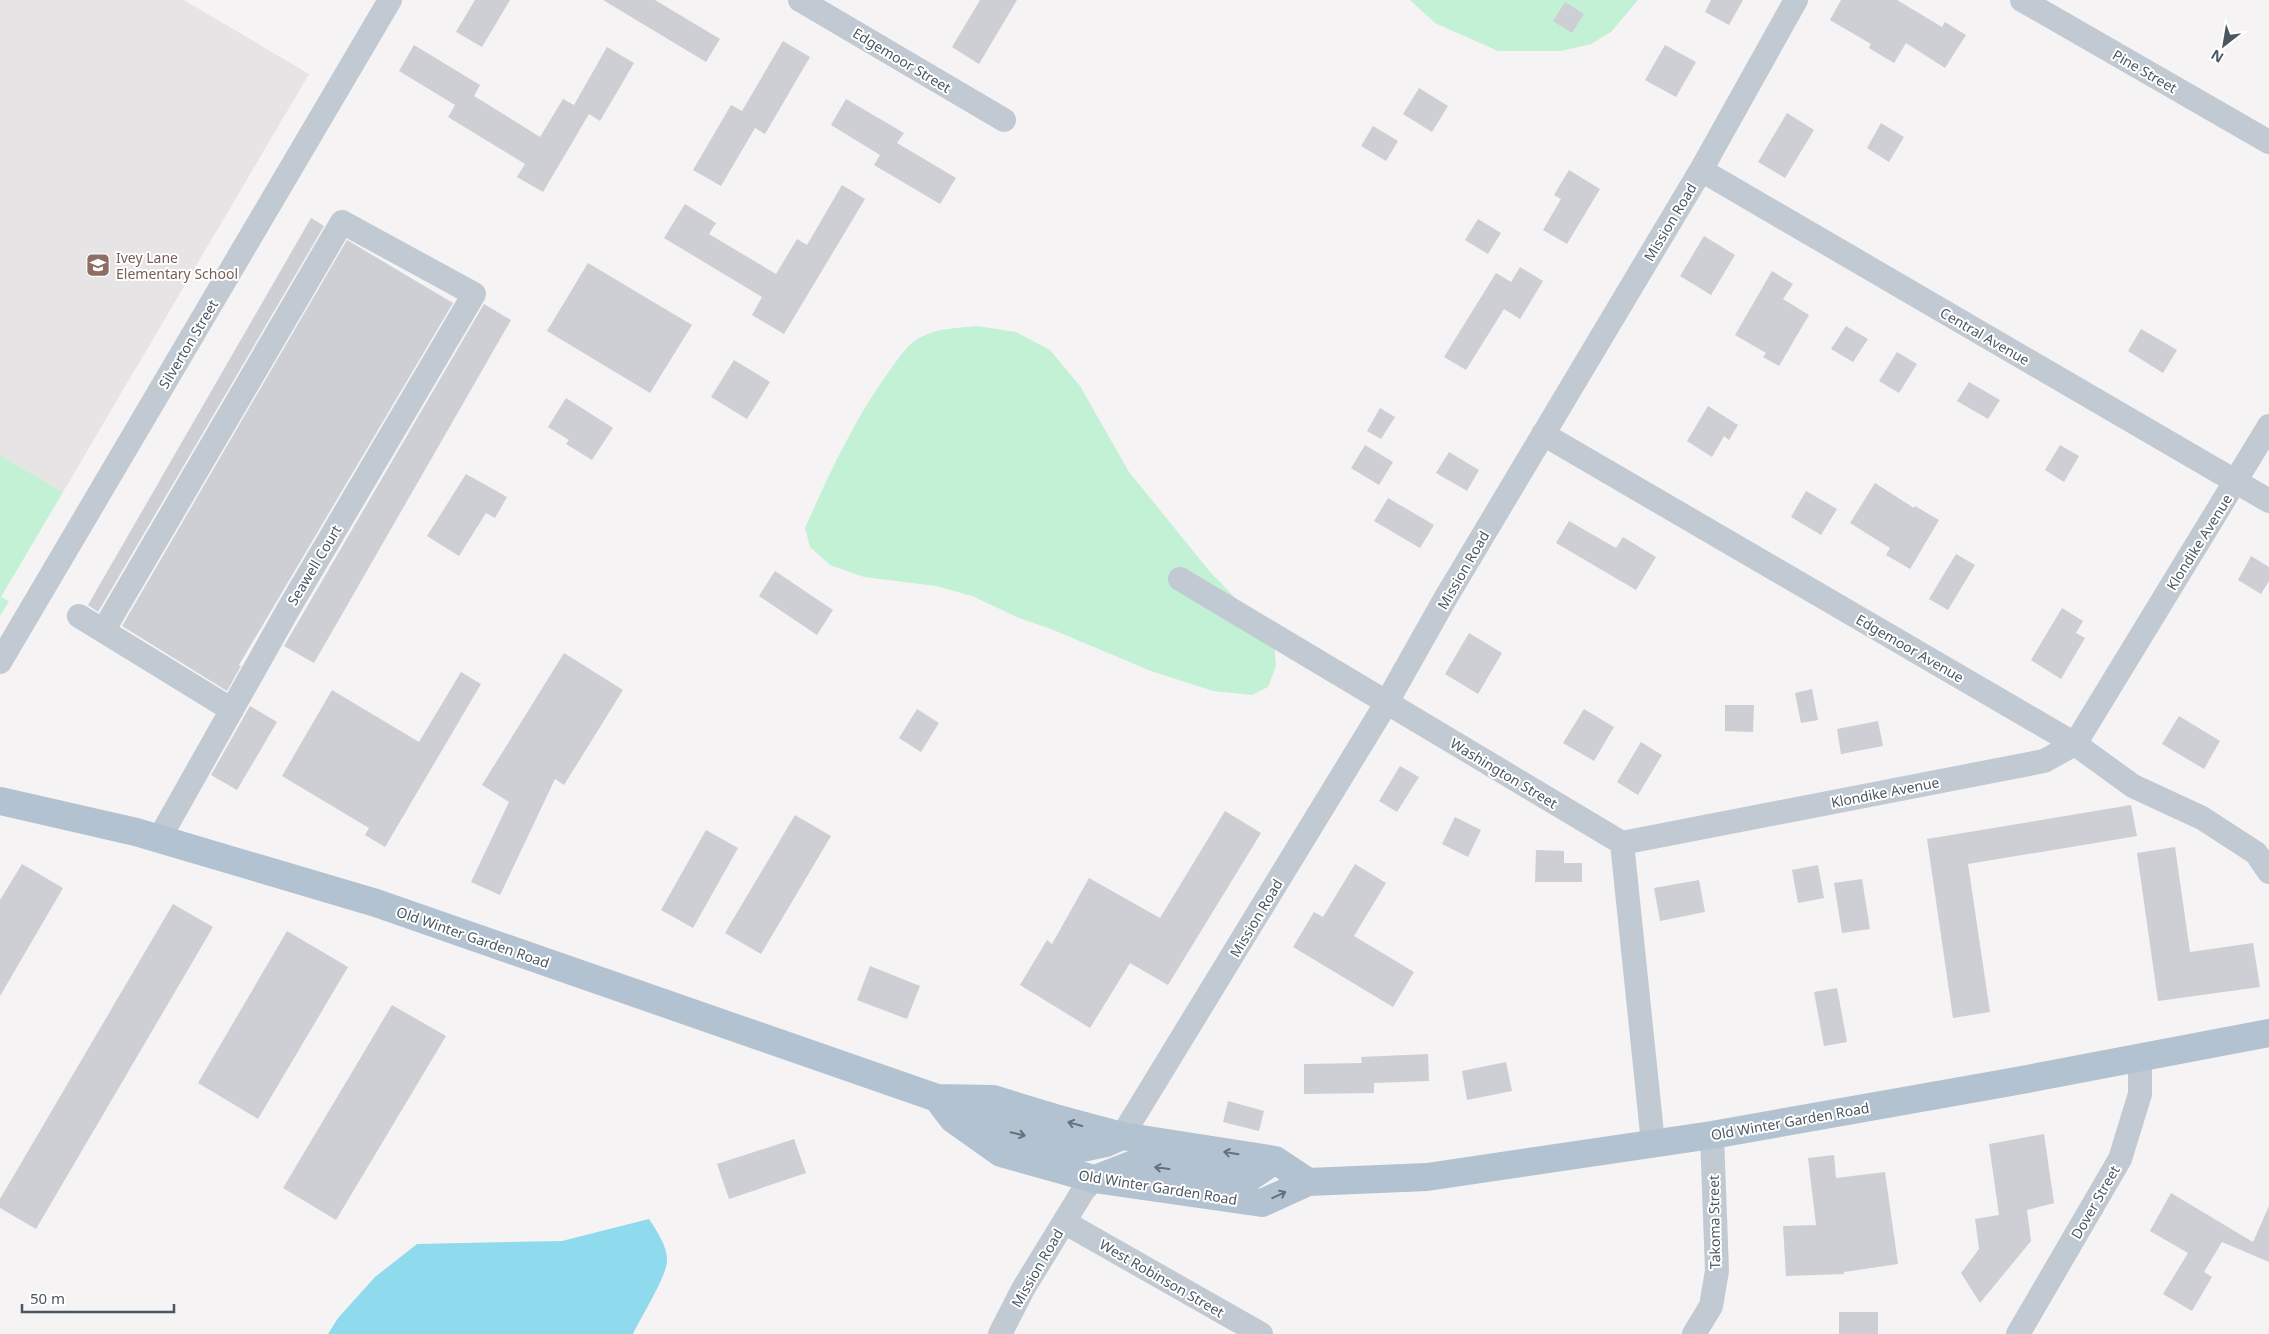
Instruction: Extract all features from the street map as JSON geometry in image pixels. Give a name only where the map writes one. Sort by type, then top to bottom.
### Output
[{"type":"main road","name":"Old Winter Garden Road","points":[[0,801],[159,839],[376,903],[945,1108],[1001,1152],[1094,1179],[1262,1203],[1308,1182],[1427,1177],[1712,1135],[2269,1033]]},
{"type":"main road","name":"Old Winter Garden Road","points":[[945,1108],[993,1099],[1122,1136],[1275,1160],[1308,1182]]},
{"type":"main road","points":[[1094,1179],[1130,1165],[1221,1176],[1250,1177],[1275,1160]]},
{"type":"street","name":"Silverton Street","points":[[0,662],[390,0]]},
{"type":"street","name":"Edgemoor Street","points":[[800,0],[1004,120]]},
{"type":"street","name":"Mission Road","points":[[1122,1136],[1387,702],[1445,599],[1701,170],[1796,0]]},
{"type":"street","name":"Pine Street","points":[[2022,0],[2269,142]]},
{"type":"street","name":"Central Avenue","points":[[1701,170],[2269,501]]},
{"type":"street","name":"Seawell Court","points":[[103,631],[342,222],[474,294],[289,608],[159,839]]},
{"type":"street","name":"Klondike Avenue","points":[[1622,843],[2044,761],[2074,744],[2269,426]]},
{"type":"street","name":"Edgemoor Avenue","points":[[1543,434],[2074,744],[2134,786],[2202,818],[2256,853],[2269,872]]},
{"type":"street","name":"Washington Street","points":[[1180,579],[1622,843]]},
{"type":"street","points":[[79,616],[232,710]]},
{"type":"street","points":[[1622,843],[1653,1143]]},
{"type":"street","name":"Dover Street","points":[[2018,1334],[2120,1159],[2140,1094],[2140,1058]]},
{"type":"street","name":"Takoma Street","points":[[1694,1334],[1711,1306],[1717,1271],[1712,1135]]},
{"type":"street","name":"Mission Road","points":[[1000,1334],[1023,1289],[1083,1191],[1094,1179]]},
{"type":"street","name":"West Robinson Street","points":[[1064,1222],[1260,1334]]},
{"type":"shaded area","name":"Ivey Lane Elementary School","points":[[0,0],[184,0],[309,74],[63,492],[0,455]]},
{"type":"green space","points":[[1410,0],[1638,0],[1611,32],[1591,44],[1561,51],[1498,51],[1435,23]]},
{"type":"green space","points":[[977,326],[1016,332],[1050,350],[1080,386],[1129,472],[1211,573],[1251,614],[1274,643],[1276,666],[1268,687],[1252,695],[1213,691],[1151,671],[1051,629],[1019,618],[972,596],[936,586],[864,577],[830,565],[810,547],[805,528],[823,487],[865,407],[900,356],[912,343],[928,334],[949,329]]},
{"type":"green space","points":[[0,455],[63,492],[1,597],[9,601],[0,616]]},
{"type":"water","points":[[649,1219],[664,1245],[667,1262],[657,1288],[633,1334],[328,1334],[338,1318],[375,1277],[417,1244],[562,1241]]},
{"type":"building","points":[[475,0],[510,0],[482,47],[456,32]]},
{"type":"building","points":[[603,0],[655,0],[720,39],[706,62]]},
{"type":"building","points":[[980,0],[1017,0],[979,64],[952,47]]},
{"type":"building","points":[[1711,0],[1743,0],[1729,25],[1705,12]]},
{"type":"building","points":[[1841,0],[1897,0],[1942,27],[1945,22],[1966,35],[1945,68],[1906,43],[1894,63],[1869,48],[1871,44],[1830,20]]},
{"type":"building","points":[[1565,2],[1584,14],[1572,33],[1553,21]]},
{"type":"building","points":[[783,41],[810,57],[765,134],[755,128],[721,186],[693,170],[731,105],[742,111]]},
{"type":"building","points":[[414,45],[480,85],[474,96],[540,137],[563,99],[574,105],[607,47],[634,63],[600,121],[589,114],[543,192],[517,177],[525,164],[448,117],[455,105],[399,71]]},
{"type":"building","points":[[1665,45],[1696,62],[1676,97],[1645,80]]},
{"type":"building","points":[[1419,88],[1448,106],[1432,132],[1403,114]]},
{"type":"building","points":[[846,99],[904,133],[897,143],[956,178],[940,204],[874,165],[880,155],[831,125]]},
{"type":"building","points":[[1787,113],[1814,130],[1785,178],[1758,162]]},
{"type":"building","points":[[1881,123],[1904,137],[1889,162],[1867,148]]},
{"type":"building","points":[[1373,126],[1398,141],[1386,161],[1361,146]]},
{"type":"building","points":[[1569,170],[1600,189],[1567,244],[1543,230],[1561,199],[1554,195]]},
{"type":"building","points":[[842,185],[865,199],[784,334],[752,315],[762,297],[664,238],[685,204],[716,223],[709,234],[776,274],[797,239],[807,245]]},
{"type":"building","points":[[311,218],[324,226],[98,612],[88,605]]},
{"type":"building","points":[[1478,219],[1501,233],[1488,254],[1465,240]]},
{"type":"building","points":[[1704,236],[1735,255],[1711,295],[1680,276]]},
{"type":"building","points":[[347,240],[453,303],[239,665],[241,666],[227,691],[122,626]]},
{"type":"building","points":[[588,263],[692,325],[650,393],[547,331]]},
{"type":"building","points":[[1520,267],[1543,281],[1520,319],[1504,309],[1466,370],[1444,357],[1496,273],[1511,282]]},
{"type":"building","points":[[1772,271],[1793,284],[1783,299],[1809,315],[1779,366],[1763,357],[1766,353],[1735,335]]},
{"type":"building","points":[[484,304],[511,320],[314,663],[284,646]]},
{"type":"building","points":[[1846,326],[1868,339],[1853,362],[1831,349]]},
{"type":"building","points":[[2141,329],[2177,350],[2163,373],[2128,351]]},
{"type":"building","points":[[1897,352],[1917,364],[1899,393],[1879,381]]},
{"type":"building","points":[[734,360],[770,382],[747,419],[711,397]]},
{"type":"building","points":[[1969,382],[2000,400],[1988,419],[1957,401]]},
{"type":"building","points":[[566,398],[613,428],[592,460],[566,444],[569,440],[548,427]]},
{"type":"building","points":[[1708,406],[1738,425],[1729,440],[1724,436],[1712,457],[1687,441]]},
{"type":"building","points":[[1380,408],[1395,417],[1381,439],[1367,431]]},
{"type":"building","points":[[1365,445],[1393,462],[1379,485],[1351,468]]},
{"type":"building","points":[[2060,445],[2079,456],[2064,482],[2045,470]]},
{"type":"building","points":[[1449,452],[1479,470],[1467,491],[1436,473]]},
{"type":"building","points":[[466,474],[507,497],[495,518],[486,513],[459,556],[427,536]]},
{"type":"building","points":[[1875,483],[1914,508],[1915,506],[1939,520],[1910,569],[1886,555],[1890,548],[1850,523]]},
{"type":"building","points":[[1806,491],[1837,509],[1821,535],[1791,517]]},
{"type":"building","points":[[1388,498],[1434,525],[1420,548],[1374,521]]},
{"type":"building","points":[[1569,521],[1616,548],[1623,537],[1656,557],[1636,590],[1556,543]]},
{"type":"building","points":[[1956,554],[1975,565],[1948,610],[1929,599]]},
{"type":"building","points":[[2251,556],[2269,567],[2269,581],[2261,594],[2238,580]]},
{"type":"building","points":[[775,571],[833,610],[817,635],[759,596]]},
{"type":"building","points":[[2062,608],[2083,621],[2076,633],[2085,638],[2061,679],[2031,660]]},
{"type":"building","points":[[1469,633],[1502,653],[1478,694],[1445,674]]},
{"type":"building","points":[[564,653],[623,690],[564,785],[555,779],[500,895],[471,882],[509,802],[482,785]]},
{"type":"building","points":[[461,672],[481,684],[385,847],[365,835],[369,828],[282,776],[332,690],[419,742]]},
{"type":"building","points":[[1812,689],[1818,720],[1801,723],[1795,693]]},
{"type":"building","points":[[1725,705],[1754,705],[1753,732],[1725,731]]},
{"type":"building","points":[[250,706],[277,722],[237,790],[211,775]]},
{"type":"building","points":[[917,709],[939,723],[921,752],[899,738]]},
{"type":"building","points":[[1584,709],[1614,727],[1594,761],[1563,743]]},
{"type":"building","points":[[2179,716],[2220,741],[2204,769],[2162,744]]},
{"type":"building","points":[[1878,721],[1883,746],[1841,754],[1837,729]]},
{"type":"building","points":[[1641,742],[1662,755],[1638,795],[1617,782]]},
{"type":"building","points":[[1400,766],[1419,777],[1397,812],[1379,801]]},
{"type":"building","points":[[2131,805],[2137,836],[1968,864],[1990,1012],[1953,1018],[1927,839]]},
{"type":"building","points":[[1225,811],[1261,833],[1168,985],[1130,963],[1090,1028],[1020,985],[1047,940],[1052,944],[1089,878],[1160,918]]},
{"type":"building","points":[[795,815],[831,836],[761,954],[725,933]]},
{"type":"building","points":[[1455,817],[1481,830],[1468,857],[1442,844]]},
{"type":"building","points":[[706,830],[738,848],[693,928],[661,910]]},
{"type":"building","points":[[2175,847],[2190,952],[2253,943],[2260,987],[2158,1001],[2137,853]]},
{"type":"building","points":[[1536,850],[1564,851],[1564,863],[1582,863],[1582,882],[1535,882]]},
{"type":"building","points":[[22,864],[63,888],[0,996],[0,900]]},
{"type":"building","points":[[1355,864],[1386,883],[1354,936],[1414,972],[1393,1007],[1293,947],[1314,912],[1323,917]]},
{"type":"building","points":[[1818,865],[1824,898],[1798,903],[1792,870]]},
{"type":"building","points":[[1862,879],[1870,929],[1842,933],[1834,883]]},
{"type":"building","points":[[1699,880],[1705,912],[1660,921],[1654,888]]},
{"type":"building","points":[[173,904],[213,927],[36,1229],[0,1208],[0,1199]]},
{"type":"building","points":[[287,931],[348,967],[258,1119],[198,1083]]},
{"type":"building","points":[[870,966],[920,986],[907,1019],[857,1000]]},
{"type":"building","points":[[1837,988],[1847,1042],[1824,1046],[1814,992]]},
{"type":"building","points":[[392,1005],[446,1036],[336,1220],[283,1188]]},
{"type":"building","points":[[1428,1054],[1429,1081],[1374,1083],[1374,1093],[1304,1094],[1304,1064],[1362,1063],[1361,1057]]},
{"type":"building","points":[[1506,1062],[1512,1091],[1467,1100],[1462,1071]]},
{"type":"building","points":[[1228,1101],[1264,1111],[1259,1131],[1223,1122]]},
{"type":"building","points":[[2044,1134],[2054,1203],[2027,1210],[2031,1241],[1980,1303],[1961,1273],[1979,1249],[1975,1219],[1999,1215],[1989,1144]]},
{"type":"building","points":[[794,1139],[806,1173],[729,1199],[717,1164]]},
{"type":"building","points":[[1834,1155],[1836,1178],[1885,1172],[1898,1264],[1844,1272],[1844,1274],[1786,1276],[1783,1226],[1816,1225],[1808,1158]]},
{"type":"building","points":[[2171,1193],[2253,1242],[2269,1206],[2269,1262],[2222,1242],[2204,1272],[2212,1277],[2192,1311],[2163,1294],[2188,1253],[2150,1231]]},
{"type":"building","points":[[1839,1312],[1878,1312],[1878,1334],[1839,1334]]},
{"type":"place","name":"Ivey Lane Elementary School","points":[[98,265]]}]
